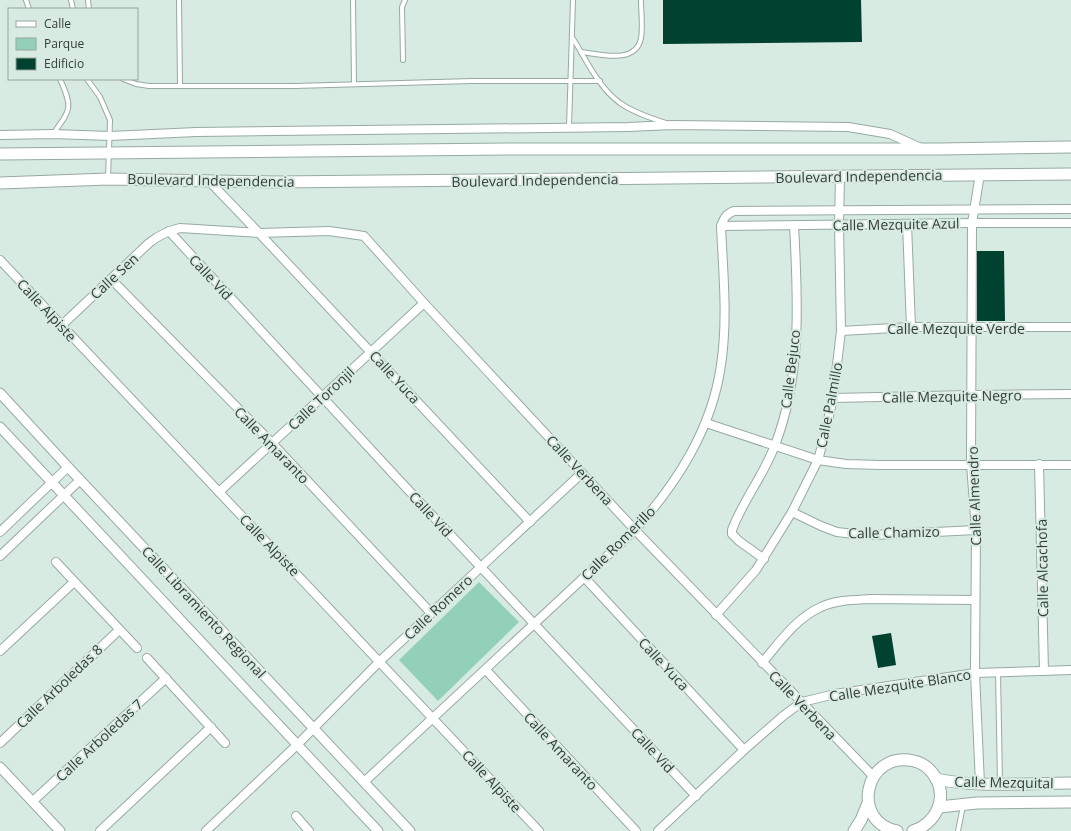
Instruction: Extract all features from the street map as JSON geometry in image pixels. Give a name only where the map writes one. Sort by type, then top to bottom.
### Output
[{"type":"main road","name":"Boulevard Independencia","points":[[0,154],[509,149],[922,149],[1071,147]]},
{"type":"main road","name":"Boulevard Independencia","points":[[0,183],[108,179],[275,182],[1071,174]]},
{"type":"main road","points":[[854,831],[861,820],[868,803],[869,785],[873,776],[881,767],[893,761],[905,759],[918,762],[929,769],[940,788],[939,807],[928,823],[919,830]]},
{"type":"main road","name":"Calle Mezquital","points":[[936,779],[980,784],[1071,783]]},
{"type":"main road","name":"Calle Mezquital","points":[[939,807],[964,803],[1071,802]]},
{"type":"main road","points":[[868,803],[873,815],[882,824],[894,831]]},
{"type":"street","points":[[0,135],[53,134],[110,136],[212,132],[672,125],[848,127],[890,134],[922,149]]},
{"type":"street","name":"Calle Almendro","points":[[980,174],[972,223],[971,464],[976,530],[976,673],[980,784]]},
{"type":"street","name":"Calle Palmillo","points":[[716,615],[746,582],[764,558],[792,512],[818,460],[829,421],[841,331],[839,225],[840,176]]},
{"type":"street","name":"Calle Yuca","points":[[209,181],[259,232],[530,522]]},
{"type":"street","points":[[721,226],[725,216],[734,211],[1071,209]]},
{"type":"street","name":"Calle Mezquite Azul","points":[[721,226],[1071,223]]},
{"type":"street","points":[[907,224],[911,328]]},
{"type":"street","name":"Calle Bejuco","points":[[764,558],[738,541],[732,534],[732,530],[775,446],[789,400],[796,344],[797,274],[794,225]]},
{"type":"street","name":"Calle Romerillo","points":[[364,782],[535,625],[635,530],[654,508],[683,467],[706,423],[716,392],[721,366],[724,332],[721,226]]},
{"type":"street","points":[[169,231],[180,228],[196,228],[259,232]]},
{"type":"street","name":"Calle Sen","points":[[61,326],[149,243],[159,235],[169,231]]},
{"type":"street","name":"Calle Vid","points":[[169,231],[322,397],[696,796]]},
{"type":"street","name":"Calle Verbena","points":[[259,232],[329,231],[364,236],[424,303],[635,530],[762,663],[802,702],[873,776]]},
{"type":"street","name":"Calle Alpiste","points":[[0,260],[539,831]]},
{"type":"street","name":"Calle Amaranto","points":[[111,279],[272,444],[431,613]]},
{"type":"street","name":"Calle Toronjil","points":[[219,492],[424,303]]},
{"type":"street","name":"Calle Mezquite Verde","points":[[841,331],[911,328],[1071,327]]},
{"type":"street","name":"Calle Libramiento Regional","points":[[0,392],[80,480],[410,831]]},
{"type":"street","name":"Calle Mezquite Negro","points":[[833,398],[1071,394]]},
{"type":"street","points":[[706,423],[818,460],[846,464],[1071,465]]},
{"type":"street","name":"Calle Libramiento Regional","points":[[0,427],[378,831]]},
{"type":"street","name":"Calle Alcachofa","points":[[1039,464],[1044,671]]},
{"type":"street","points":[[0,532],[68,467]]},
{"type":"street","name":"Calle Romero","points":[[206,831],[298,744],[380,661],[582,473]]},
{"type":"street","points":[[0,556],[80,480]]},
{"type":"street","name":"Calle Chamizo","points":[[792,512],[832,530],[854,534],[874,535],[976,530]]},
{"type":"street","points":[[56,562],[137,648]]},
{"type":"street","name":"Calle Yuca","points":[[584,577],[744,750]]},
{"type":"street","points":[[0,652],[74,582]]},
{"type":"street","points":[[762,663],[790,630],[805,616],[821,606],[853,600],[870,599],[975,600]]},
{"type":"street","name":"Calle Arboledas 8","points":[[0,743],[119,630]]},
{"type":"street","points":[[147,658],[226,743]]},
{"type":"street","name":"Calle Amaranto","points":[[486,670],[636,831]]},
{"type":"street","name":"Calle Mezquite Blanco","points":[[658,831],[744,750],[783,716],[802,702],[835,694],[976,673],[1071,670]]},
{"type":"street","name":"Calle Arboledas 7","points":[[33,801],[166,678]]},
{"type":"street","points":[[100,831],[211,727]]},
{"type":"street","points":[[0,767],[60,831]]},
{"type":"street","points":[[296,816],[309,831]]},
{"type":"lane","points":[[179,0],[180,86]]},
{"type":"lane","points":[[353,0],[354,84]]},
{"type":"lane","points":[[403,60],[402,8],[404,0]]},
{"type":"lane","points":[[569,127],[573,0]]},
{"type":"lane","points":[[581,52],[622,56],[630,54],[641,38],[641,0]]},
{"type":"lane","points":[[572,37],[610,95],[629,109],[672,125]]},
{"type":"lane","points":[[53,134],[68,112],[69,103],[67,94],[60,80]]},
{"type":"lane","points":[[88,80],[100,97],[110,120],[108,179]]},
{"type":"lane","points":[[126,80],[136,84],[149,86],[295,86],[600,81]]},
{"type":"lane","points":[[998,672],[1000,784]]},
{"type":"lane","points":[[958,831],[964,803]]},
{"type":"green space","points":[[479,582],[519,622],[438,701],[399,660]]},
{"type":"building","points":[[663,0],[861,0],[862,42],[663,44]]},
{"type":"building","points":[[977,251],[1004,251],[1005,321],[977,321]]},
{"type":"building","points":[[891,633],[896,665],[878,668],[872,636]]}]
